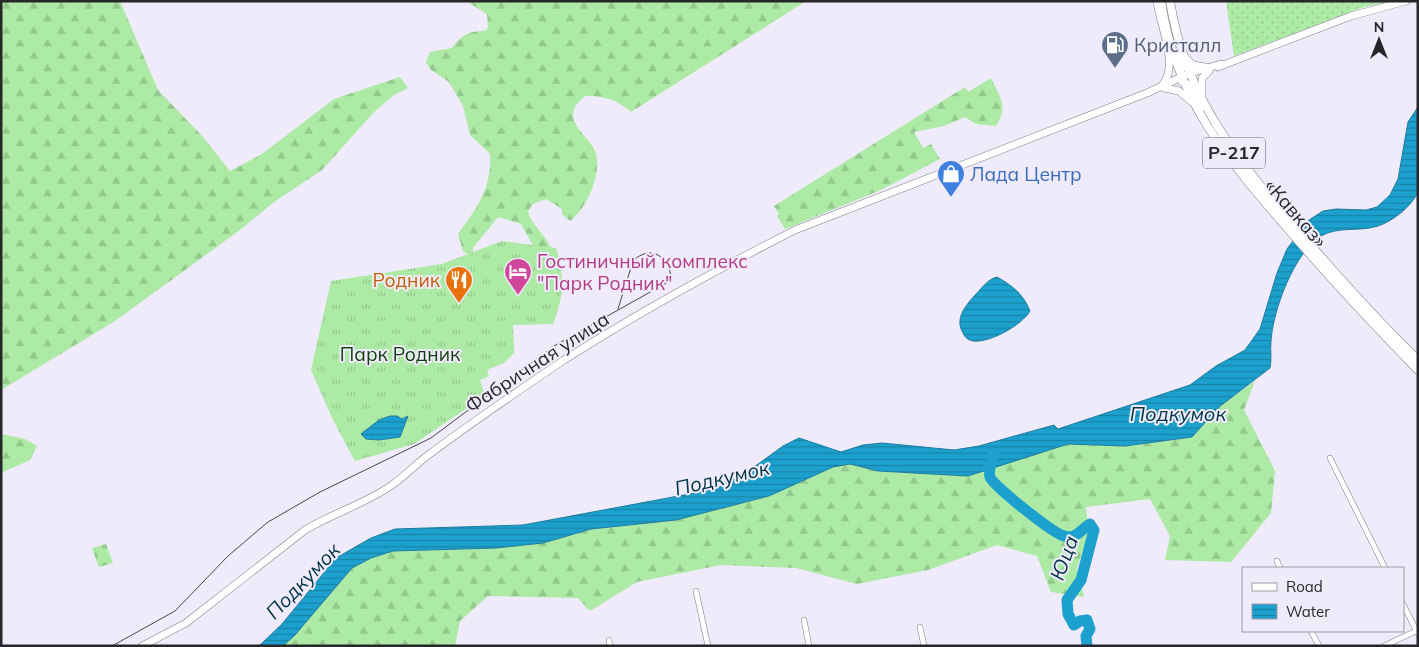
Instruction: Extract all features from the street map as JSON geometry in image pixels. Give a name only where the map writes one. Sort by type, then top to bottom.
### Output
[{"type":"main road","points":[[1161,1],[1182,65],[1193,73]]},
{"type":"main road","points":[[1161,1],[1170,59],[1169,74],[1164,86],[1179,91],[1194,104]]},
{"type":"main road","name":"«Кавказ»","points":[[1161,1],[1170,44],[1181,80],[1220,147],[1418,370]]},
{"type":"main road","name":"«Кавказ»","points":[[1170,1],[1183,55],[1193,73],[1202,100],[1220,133],[1286,222]]},
{"type":"main road","name":"Фабричная улица","points":[[142,646],[186,623],[305,530],[325,518],[385,489],[426,457],[564,360],[672,296],[795,230],[1181,80],[1193,73],[1351,16],[1406,1]]},
{"type":"main road","points":[[1183,55],[1193,65],[1208,69],[1202,78],[1202,100]]},
{"type":"main road","points":[[1181,80],[1190,85],[1218,138],[1232,155],[1238,158]]},
{"type":"main road","name":"«Кавказ»","points":[[1321,262],[1418,360]]},
{"type":"street","points":[[1330,458],[1384,567]]},
{"type":"street","points":[[1276,561],[1279,567]]},
{"type":"street","points":[[696,591],[708,646]]},
{"type":"street","points":[[1384,646],[1417,632],[1404,606]]},
{"type":"street","points":[[804,620],[810,646]]},
{"type":"street","points":[[920,628],[924,646]]},
{"type":"street","points":[[1312,632],[1319,646]]},
{"type":"green space","points":[[1,1],[120,1],[158,90],[203,137],[230,171],[262,154],[334,99],[400,77],[408,88],[394,95],[374,112],[322,170],[274,202],[240,230],[115,321],[1,390]]},
{"type":"green space","points":[[466,1],[806,1],[631,112],[610,99],[585,96],[575,106],[573,115],[576,125],[595,151],[597,169],[592,189],[582,208],[570,221],[562,214],[562,209],[546,199],[533,204],[528,211],[532,221],[549,244],[550,253],[542,256],[537,253],[521,224],[498,217],[473,248],[472,257],[463,251],[458,234],[477,206],[486,187],[489,177],[490,154],[470,135],[463,106],[449,82],[430,69],[426,62],[430,52],[452,48],[466,35],[485,31],[488,28],[487,14]]},
{"type":"green space","points":[[1226,1],[1392,1],[1364,7],[1234,56]]},
{"type":"green space","points":[[991,78],[1003,107],[996,126],[976,124],[965,117],[944,126],[914,132],[923,148],[931,144],[940,159],[881,190],[785,229],[777,216],[779,214],[774,206],[965,87],[968,92]]},
{"type":"green space","name":"Парк Родник","points":[[502,241],[556,248],[561,268],[562,286],[553,324],[513,325],[514,353],[504,363],[487,370],[489,376],[480,380],[485,396],[414,444],[355,461],[333,420],[311,370],[331,281],[442,264]]},
{"type":"green space","points":[[1255,381],[1244,410],[1275,471],[1271,513],[1231,562],[1165,560],[1170,536],[1150,499],[1086,507],[1089,532],[1077,568],[1084,597],[1051,592],[1037,556],[997,545],[928,570],[857,584],[796,568],[721,565],[637,582],[590,611],[578,598],[488,596],[460,621],[455,646],[283,646],[295,635],[352,568],[371,558],[393,551],[496,548],[543,543],[591,529],[676,520],[769,496],[833,467],[850,464],[878,471],[907,473],[990,468],[1068,444],[1125,446],[1192,437],[1219,407]]},
{"type":"green space","points":[[1,434],[25,439],[37,446],[30,460],[1,473]]},
{"type":"green space","points":[[106,544],[113,563],[99,567],[92,548]]},
{"type":"water","name":"Подкумок","points":[[1418,107],[1418,192],[1415,198],[1401,213],[1384,224],[1364,229],[1335,231],[1321,236],[1311,244],[1302,255],[1287,283],[1276,314],[1271,345],[1270,368],[1219,407],[1192,437],[1125,446],[1068,444],[968,476],[878,471],[850,464],[833,467],[769,496],[676,520],[591,529],[543,543],[496,548],[393,551],[371,558],[352,568],[295,635],[283,646],[259,646],[282,624],[336,558],[371,538],[395,529],[523,525],[716,489],[754,467],[783,446],[799,438],[841,452],[863,445],[882,443],[954,450],[979,446],[1054,425],[1058,429],[1190,385],[1216,366],[1245,350],[1260,329],[1277,273],[1287,249],[1309,220],[1323,211],[1336,209],[1366,210],[1377,207],[1390,195],[1398,179],[1408,122]]},
{"type":"water","points":[[997,277],[1017,291],[1030,311],[1020,322],[1005,332],[980,341],[969,340],[964,335],[960,326],[963,311],[985,284]]},
{"type":"water","points":[[390,416],[397,416],[402,419],[408,416],[400,437],[379,440],[366,439],[361,434],[379,420]]},
{"type":"waterway","name":"Юца","points":[[993,454],[990,469],[990,477],[993,482],[1037,519],[1058,533],[1068,537],[1072,537],[1090,524],[1094,530],[1081,580],[1067,600],[1068,614],[1074,625],[1080,621],[1087,620],[1090,629],[1086,636],[1087,646]]},
{"type":"tram line","points":[[112,646],[175,611],[228,556],[268,522],[320,492],[431,438],[554,346],[671,280],[668,265],[664,260],[653,253],[647,253],[633,261],[618,309]]},
{"type":"place","name":"Кристалл","points":[[1115,69]]},
{"type":"place","name":"Лада Центр","points":[[951,198]]},
{"type":"place","name":"Гостиничный комплекс \"Парк Родник\"","points":[[518,296]]},
{"type":"place","name":"Родник","points":[[459,304]]}]
